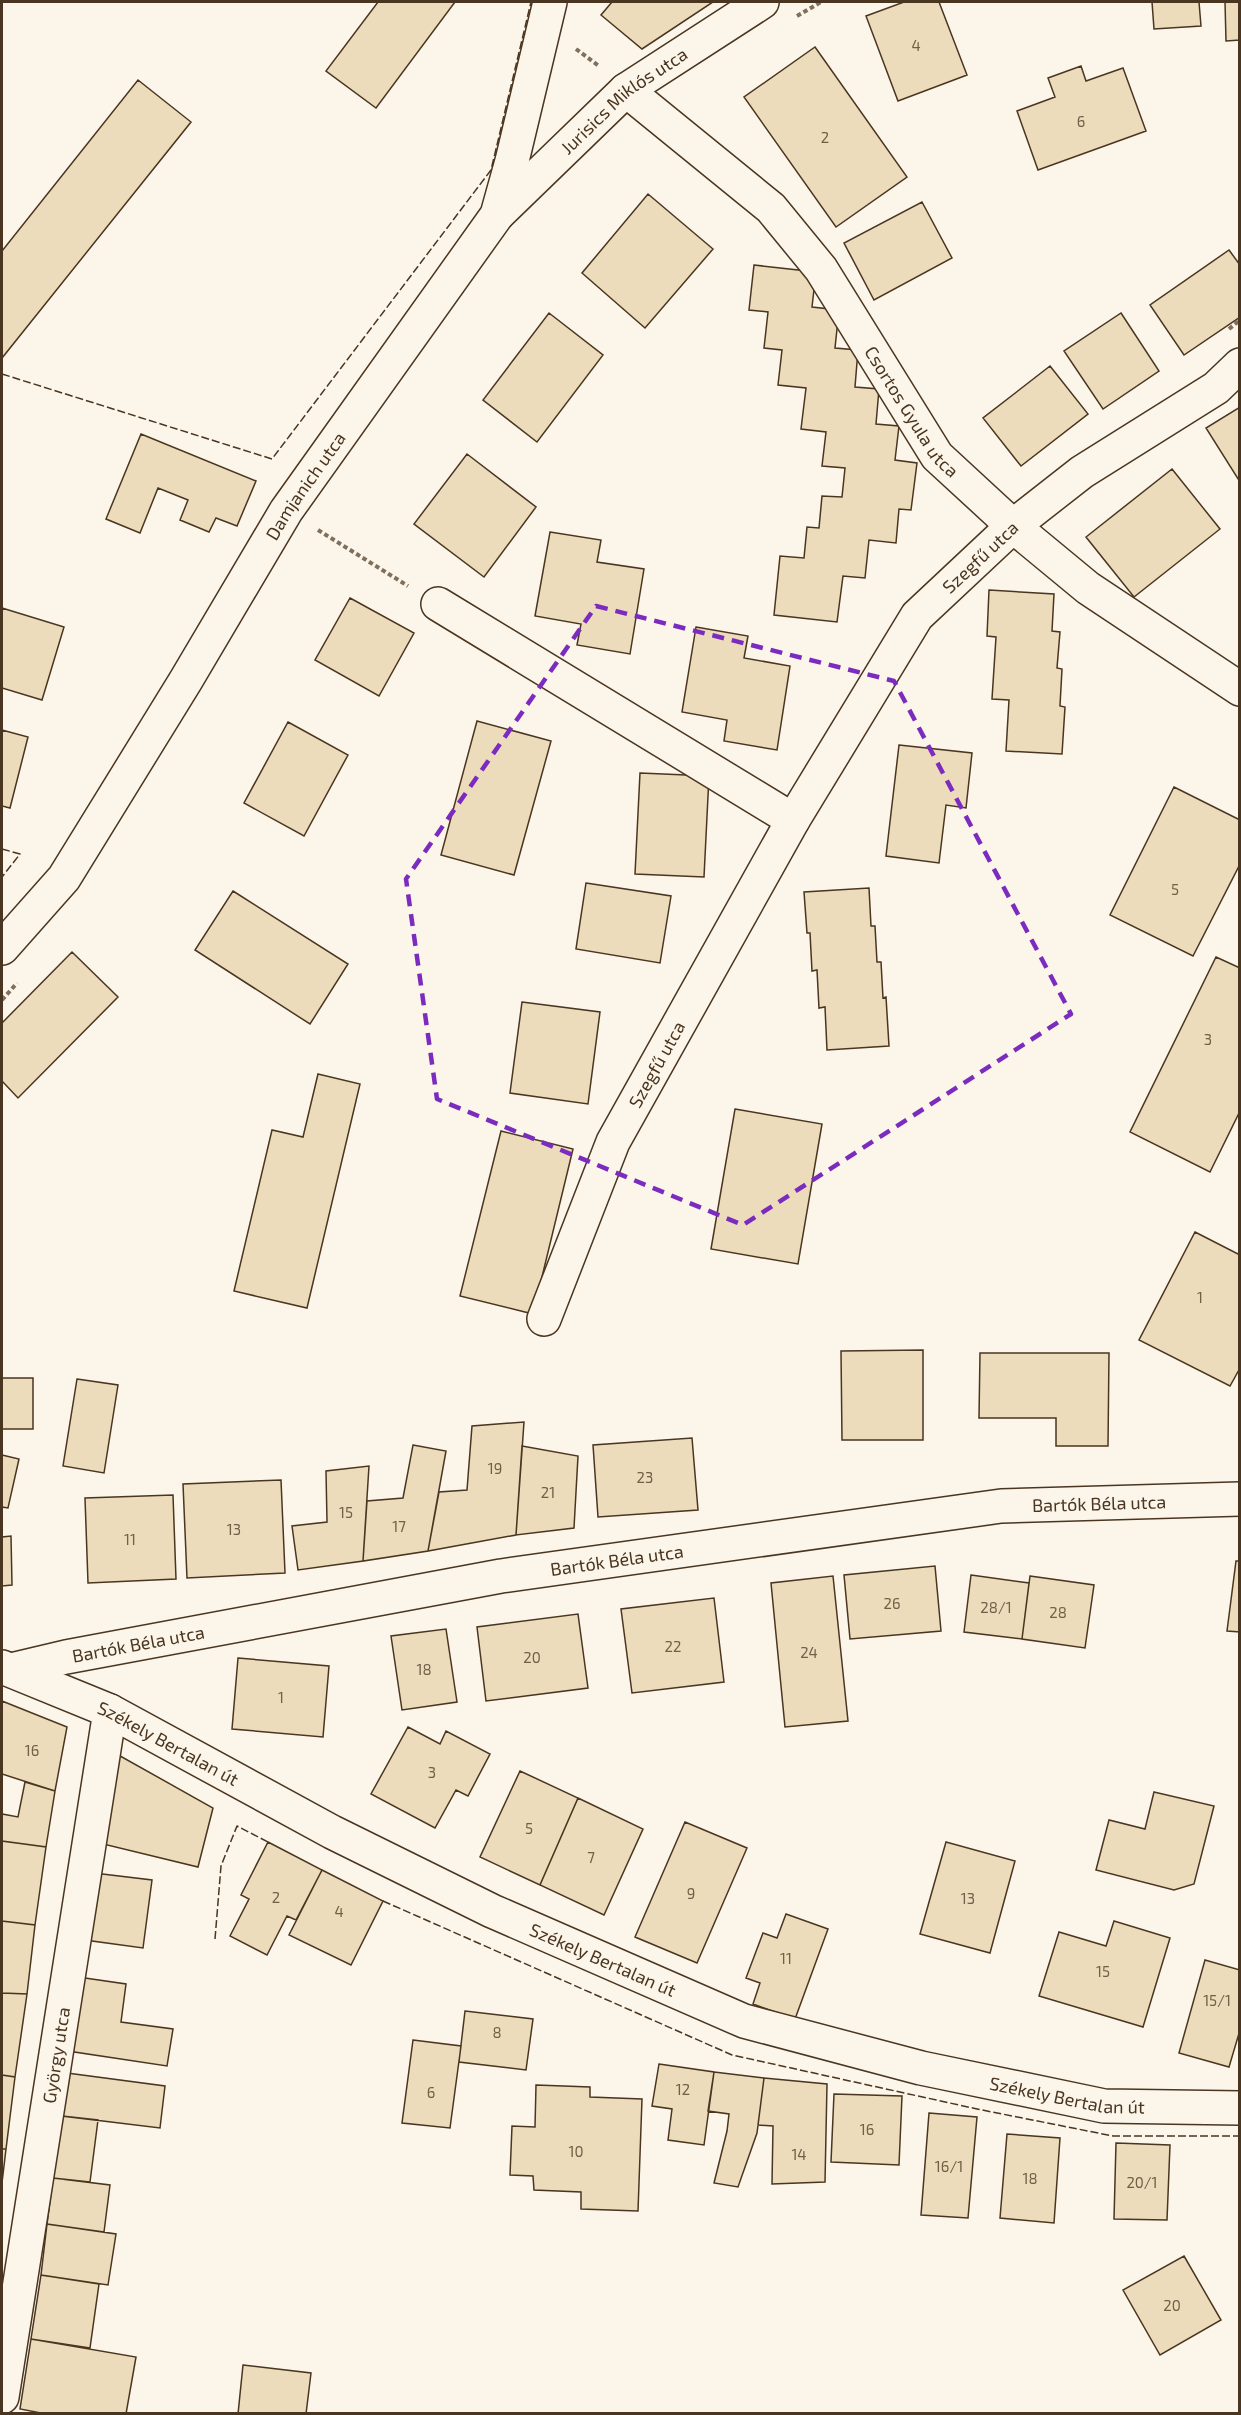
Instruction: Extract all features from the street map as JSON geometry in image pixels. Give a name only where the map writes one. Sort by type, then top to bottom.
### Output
[{"type":"street","name":"Damjanich utca","points":[[2,948],[64,878],[186,680],[286,511],[497,215],[550,2]]},
{"type":"street","name":"Jurisics Miklós utca","points":[[497,215],[626,90],[762,2]]},
{"type":"street","name":"Csortos Gyula utca","points":[[626,90],[771,208],[821,269],[937,456],[1013,526],[1088,588],[1239,689]]},
{"type":"street","name":"Szegfű utca","points":[[544,1319],[613,1142],[793,820],[917,616],[1013,526],[1082,472],[1216,388],[1239,365]]},
{"type":"street","points":[[438,604],[793,820]]},
{"type":"street","name":"Bartók Béla utca","points":[[6,1669],[501,1576],[1001,1506],[1239,1499]]},
{"type":"street","name":"Székely Bertalan út","points":[[6,1669],[110,1711],[332,1832],[482,1905],[744,2021],[921,2068],[1104,2106],[1239,2108]]},
{"type":"street","name":"György utca","points":[[2,2397],[110,1711]]},
{"type":"path","points":[[790,20],[821,2]]},
{"type":"path","points":[[323,519],[316,529],[438,604]]},
{"type":"path","points":[[2,1000],[25,975]]},
{"type":"highlighted area","points":[[596,606],[894,681],[1071,1014],[743,1225],[437,1099],[406,879]]},
{"type":"building","points":[[378,2],[455,2],[376,108],[326,71]]},
{"type":"building","points":[[612,2],[713,2],[642,49],[601,15]]},
{"type":"building","points":[[904,2],[939,2],[967,75],[898,101],[866,16]]},
{"type":"building","points":[[1152,2],[1199,2],[1201,26],[1154,29]]},
{"type":"building","points":[[1225,2],[1240,2],[1240,40],[1226,41]]},
{"type":"building","points":[[815,47],[907,177],[836,227],[744,97]]},
{"type":"building","points":[[1081,66],[1086,81],[1123,68],[1146,131],[1038,170],[1017,111],[1055,97],[1048,78]]},
{"type":"building","points":[[138,80],[191,122],[2,358],[2,251]]},
{"type":"building","points":[[648,194],[713,249],[645,328],[582,273]]},
{"type":"building","points":[[922,202],[952,258],[874,300],[844,243]]},
{"type":"building","points":[[1229,250],[1240,265],[1240,317],[1184,355],[1150,305]]},
{"type":"building","points":[[754,265],[816,272],[812,307],[839,310],[835,348],[858,350],[855,387],[879,389],[876,424],[899,426],[895,460],[917,463],[911,510],[899,509],[896,543],[869,540],[865,578],[843,576],[837,622],[774,615],[780,556],[804,558],[807,527],[819,528],[822,496],[842,497],[845,468],[822,466],[826,432],[801,429],[806,388],[778,385],[782,350],[764,348],[768,312],[749,310]]},
{"type":"building","points":[[549,313],[603,355],[537,442],[483,400]]},
{"type":"building","points":[[1121,313],[1159,371],[1103,409],[1064,351]]},
{"type":"building","points":[[1050,366],[1088,414],[1021,466],[983,418]]},
{"type":"building","points":[[1240,407],[1240,482],[1206,428]]},
{"type":"building","points":[[141,434],[256,481],[237,526],[216,518],[209,532],[180,520],[188,500],[158,488],[140,533],[106,519]]},
{"type":"building","points":[[467,454],[536,507],[484,577],[414,524]]},
{"type":"building","points":[[1172,469],[1220,529],[1134,597],[1086,537]]},
{"type":"building","points":[[550,532],[601,540],[597,562],[644,569],[630,654],[577,645],[581,624],[535,616]]},
{"type":"building","points":[[989,590],[1054,594],[1052,631],[1060,632],[1057,668],[1062,669],[1060,706],[1065,707],[1062,754],[1006,751],[1009,700],[992,699],[996,637],[987,636]]},
{"type":"building","points":[[350,598],[414,633],[379,696],[315,660]]},
{"type":"building","points":[[2,608],[64,627],[42,700],[2,688]]},
{"type":"building","points":[[696,627],[748,636],[744,658],[790,666],[777,750],[724,741],[727,720],[682,712]]},
{"type":"building","points":[[477,721],[551,741],[514,875],[441,855]]},
{"type":"building","points":[[288,722],[348,755],[304,836],[244,803]]},
{"type":"building","points":[[2,730],[28,737],[10,808],[2,806]]},
{"type":"building","points":[[899,745],[972,753],[966,808],[946,805],[939,863],[886,856]]},
{"type":"building","points":[[640,773],[709,776],[704,877],[635,874]]},
{"type":"building","points":[[1174,787],[1240,820],[1240,864],[1193,956],[1110,915]]},
{"type":"building","points":[[586,883],[671,896],[660,963],[576,949]]},
{"type":"building","points":[[869,888],[871,926],[875,926],[877,962],[881,962],[883,998],[886,997],[889,1046],[827,1050],[825,1007],[819,1008],[817,970],[812,971],[810,933],[807,933],[804,892]]},
{"type":"building","points":[[233,891],[348,964],[310,1024],[195,950]]},
{"type":"building","points":[[72,952],[118,997],[18,1098],[2,1081],[2,1023]]},
{"type":"building","points":[[1216,957],[1240,968],[1240,1111],[1210,1172],[1130,1132]]},
{"type":"building","points":[[522,1002],[600,1012],[588,1104],[510,1093]]},
{"type":"building","points":[[318,1074],[360,1084],[307,1308],[234,1291],[272,1130],[303,1137]]},
{"type":"building","points":[[735,1109],[822,1124],[798,1264],[711,1249]]},
{"type":"building","points":[[501,1131],[573,1149],[533,1314],[460,1296]]},
{"type":"building","points":[[1195,1232],[1240,1255],[1240,1368],[1230,1386],[1139,1340]]},
{"type":"building","points":[[923,1350],[923,1440],[842,1440],[841,1351]]},
{"type":"building","points":[[980,1353],[1109,1353],[1108,1446],[1056,1446],[1056,1418],[979,1418]]},
{"type":"building","points":[[2,1378],[33,1378],[33,1429],[2,1429]]},
{"type":"building","points":[[77,1379],[118,1385],[104,1473],[63,1466]]},
{"type":"building","points":[[524,1422],[516,1535],[428,1551],[439,1492],[467,1490],[472,1426]]},
{"type":"building","points":[[692,1438],[698,1510],[598,1517],[593,1445]]},
{"type":"building","points":[[413,1445],[446,1451],[428,1551],[363,1561],[367,1501],[403,1498]]},
{"type":"building","points":[[522,1446],[578,1456],[574,1528],[516,1535]]},
{"type":"building","points":[[2,1455],[19,1459],[8,1508],[2,1507]]},
{"type":"building","points":[[369,1466],[363,1561],[298,1570],[292,1526],[327,1522],[326,1471]]},
{"type":"building","points":[[281,1480],[285,1573],[187,1578],[183,1484]]},
{"type":"building","points":[[173,1495],[176,1579],[88,1583],[85,1498]]},
{"type":"building","points":[[11,1536],[12,1585],[2,1586],[2,1537]]},
{"type":"building","points":[[1236,1561],[1240,1561],[1240,1632],[1227,1631]]},
{"type":"building","points":[[935,1566],[941,1631],[850,1639],[844,1575]]},
{"type":"building","points":[[971,1575],[1029,1583],[1022,1639],[964,1632]]},
{"type":"building","points":[[833,1576],[848,1721],[785,1727],[771,1583]]},
{"type":"building","points":[[1030,1576],[1094,1585],[1085,1648],[1022,1639]]},
{"type":"building","points":[[714,1598],[724,1682],[632,1693],[621,1609]]},
{"type":"building","points":[[578,1614],[588,1688],[486,1701],[477,1627]]},
{"type":"building","points":[[446,1629],[457,1702],[402,1710],[391,1636]]},
{"type":"building","points":[[238,1658],[329,1666],[323,1737],[232,1729]]},
{"type":"building","points":[[2,1701],[67,1727],[55,1791],[2,1774]]},
{"type":"building","points":[[408,1727],[440,1744],[446,1731],[490,1754],[468,1796],[456,1790],[435,1828],[371,1794]]},
{"type":"building","points":[[113,1752],[213,1808],[198,1867],[99,1843]]},
{"type":"building","points":[[520,1771],[578,1798],[540,1885],[480,1857]]},
{"type":"building","points":[[25,1782],[55,1791],[46,1847],[2,1841],[2,1814],[18,1817]]},
{"type":"building","points":[[1154,1792],[1214,1806],[1194,1884],[1174,1890],[1096,1870],[1109,1820],[1145,1829]]},
{"type":"building","points":[[578,1798],[643,1829],[604,1915],[540,1885]]},
{"type":"building","points":[[685,1822],[747,1848],[697,1963],[635,1937]]},
{"type":"building","points":[[2,1841],[46,1847],[35,1925],[2,1921]]},
{"type":"building","points":[[268,1842],[322,1870],[296,1920],[287,1916],[267,1955],[230,1936],[249,1899],[241,1895]]},
{"type":"building","points":[[946,1842],[1015,1861],[990,1953],[920,1934]]},
{"type":"building","points":[[322,1870],[383,1901],[351,1965],[289,1935]]},
{"type":"building","points":[[94,1873],[152,1880],[143,1948],[85,1940]]},
{"type":"building","points":[[786,1914],[828,1929],[795,2019],[753,2004],[760,1983],[746,1978],[763,1933],[777,1938]]},
{"type":"building","points":[[2,1921],[35,1925],[27,1994],[2,1993]]},
{"type":"building","points":[[1114,1921],[1170,1938],[1143,2027],[1039,1996],[1059,1932],[1106,1946]]},
{"type":"building","points":[[1205,1960],[1240,1970],[1240,2030],[1229,2067],[1179,2053]]},
{"type":"building","points":[[78,1977],[126,1984],[121,2022],[173,2029],[167,2066],[68,2051]]},
{"type":"building","points":[[2,1993],[27,1994],[15,2077],[2,2075]]},
{"type":"building","points":[[465,2011],[533,2019],[526,2070],[459,2062]]},
{"type":"building","points":[[413,2040],[461,2046],[450,2128],[402,2123]]},
{"type":"building","points":[[659,2064],[714,2072],[704,2145],[668,2140],[672,2109],[652,2106]]},
{"type":"building","points":[[714,2072],[764,2078],[757,2133],[738,2187],[714,2183],[729,2114],[708,2111]]},
{"type":"building","points":[[67,2073],[165,2086],[160,2128],[62,2116]]},
{"type":"building","points":[[2,2075],[15,2077],[6,2149],[2,2149]]},
{"type":"building","points":[[764,2078],[827,2084],[825,2182],[772,2184],[773,2126],[758,2125]]},
{"type":"building","points":[[536,2085],[590,2087],[590,2097],[642,2099],[638,2211],[581,2209],[581,2192],[534,2190],[533,2176],[510,2175],[512,2126],[535,2127]]},
{"type":"building","points":[[834,2094],[902,2096],[899,2165],[831,2162]]},
{"type":"building","points":[[929,2113],[977,2117],[968,2218],[921,2215]]},
{"type":"building","points":[[62,2116],[98,2120],[90,2182],[53,2178]]},
{"type":"building","points":[[1007,2134],[1060,2138],[1054,2223],[1000,2218]]},
{"type":"building","points":[[1116,2143],[1170,2145],[1167,2220],[1114,2219]]},
{"type":"building","points":[[2,2149],[6,2149],[2,2183]]},
{"type":"building","points":[[53,2178],[110,2185],[104,2232],[47,2224]]},
{"type":"building","points":[[47,2224],[116,2234],[108,2285],[41,2275]]},
{"type":"building","points":[[1184,2256],[1221,2320],[1160,2355],[1123,2290]]},
{"type":"building","points":[[41,2275],[99,2284],[90,2348],[31,2339]]},
{"type":"building","points":[[31,2339],[136,2357],[126,2414],[46,2414],[20,2409]]},
{"type":"building","points":[[243,2365],[311,2373],[306,2414],[238,2414]]},
{"type":"fence","points":[[2,374],[272,459],[491,170],[531,2]]},
{"type":"fence","points":[[2,849],[20,854],[2,877]]},
{"type":"fence","points":[[215,1939],[221,1866],[237,1826],[268,1842]]},
{"type":"fence","points":[[383,1901],[732,2055],[977,2109],[1113,2136],[1240,2136]]}]
